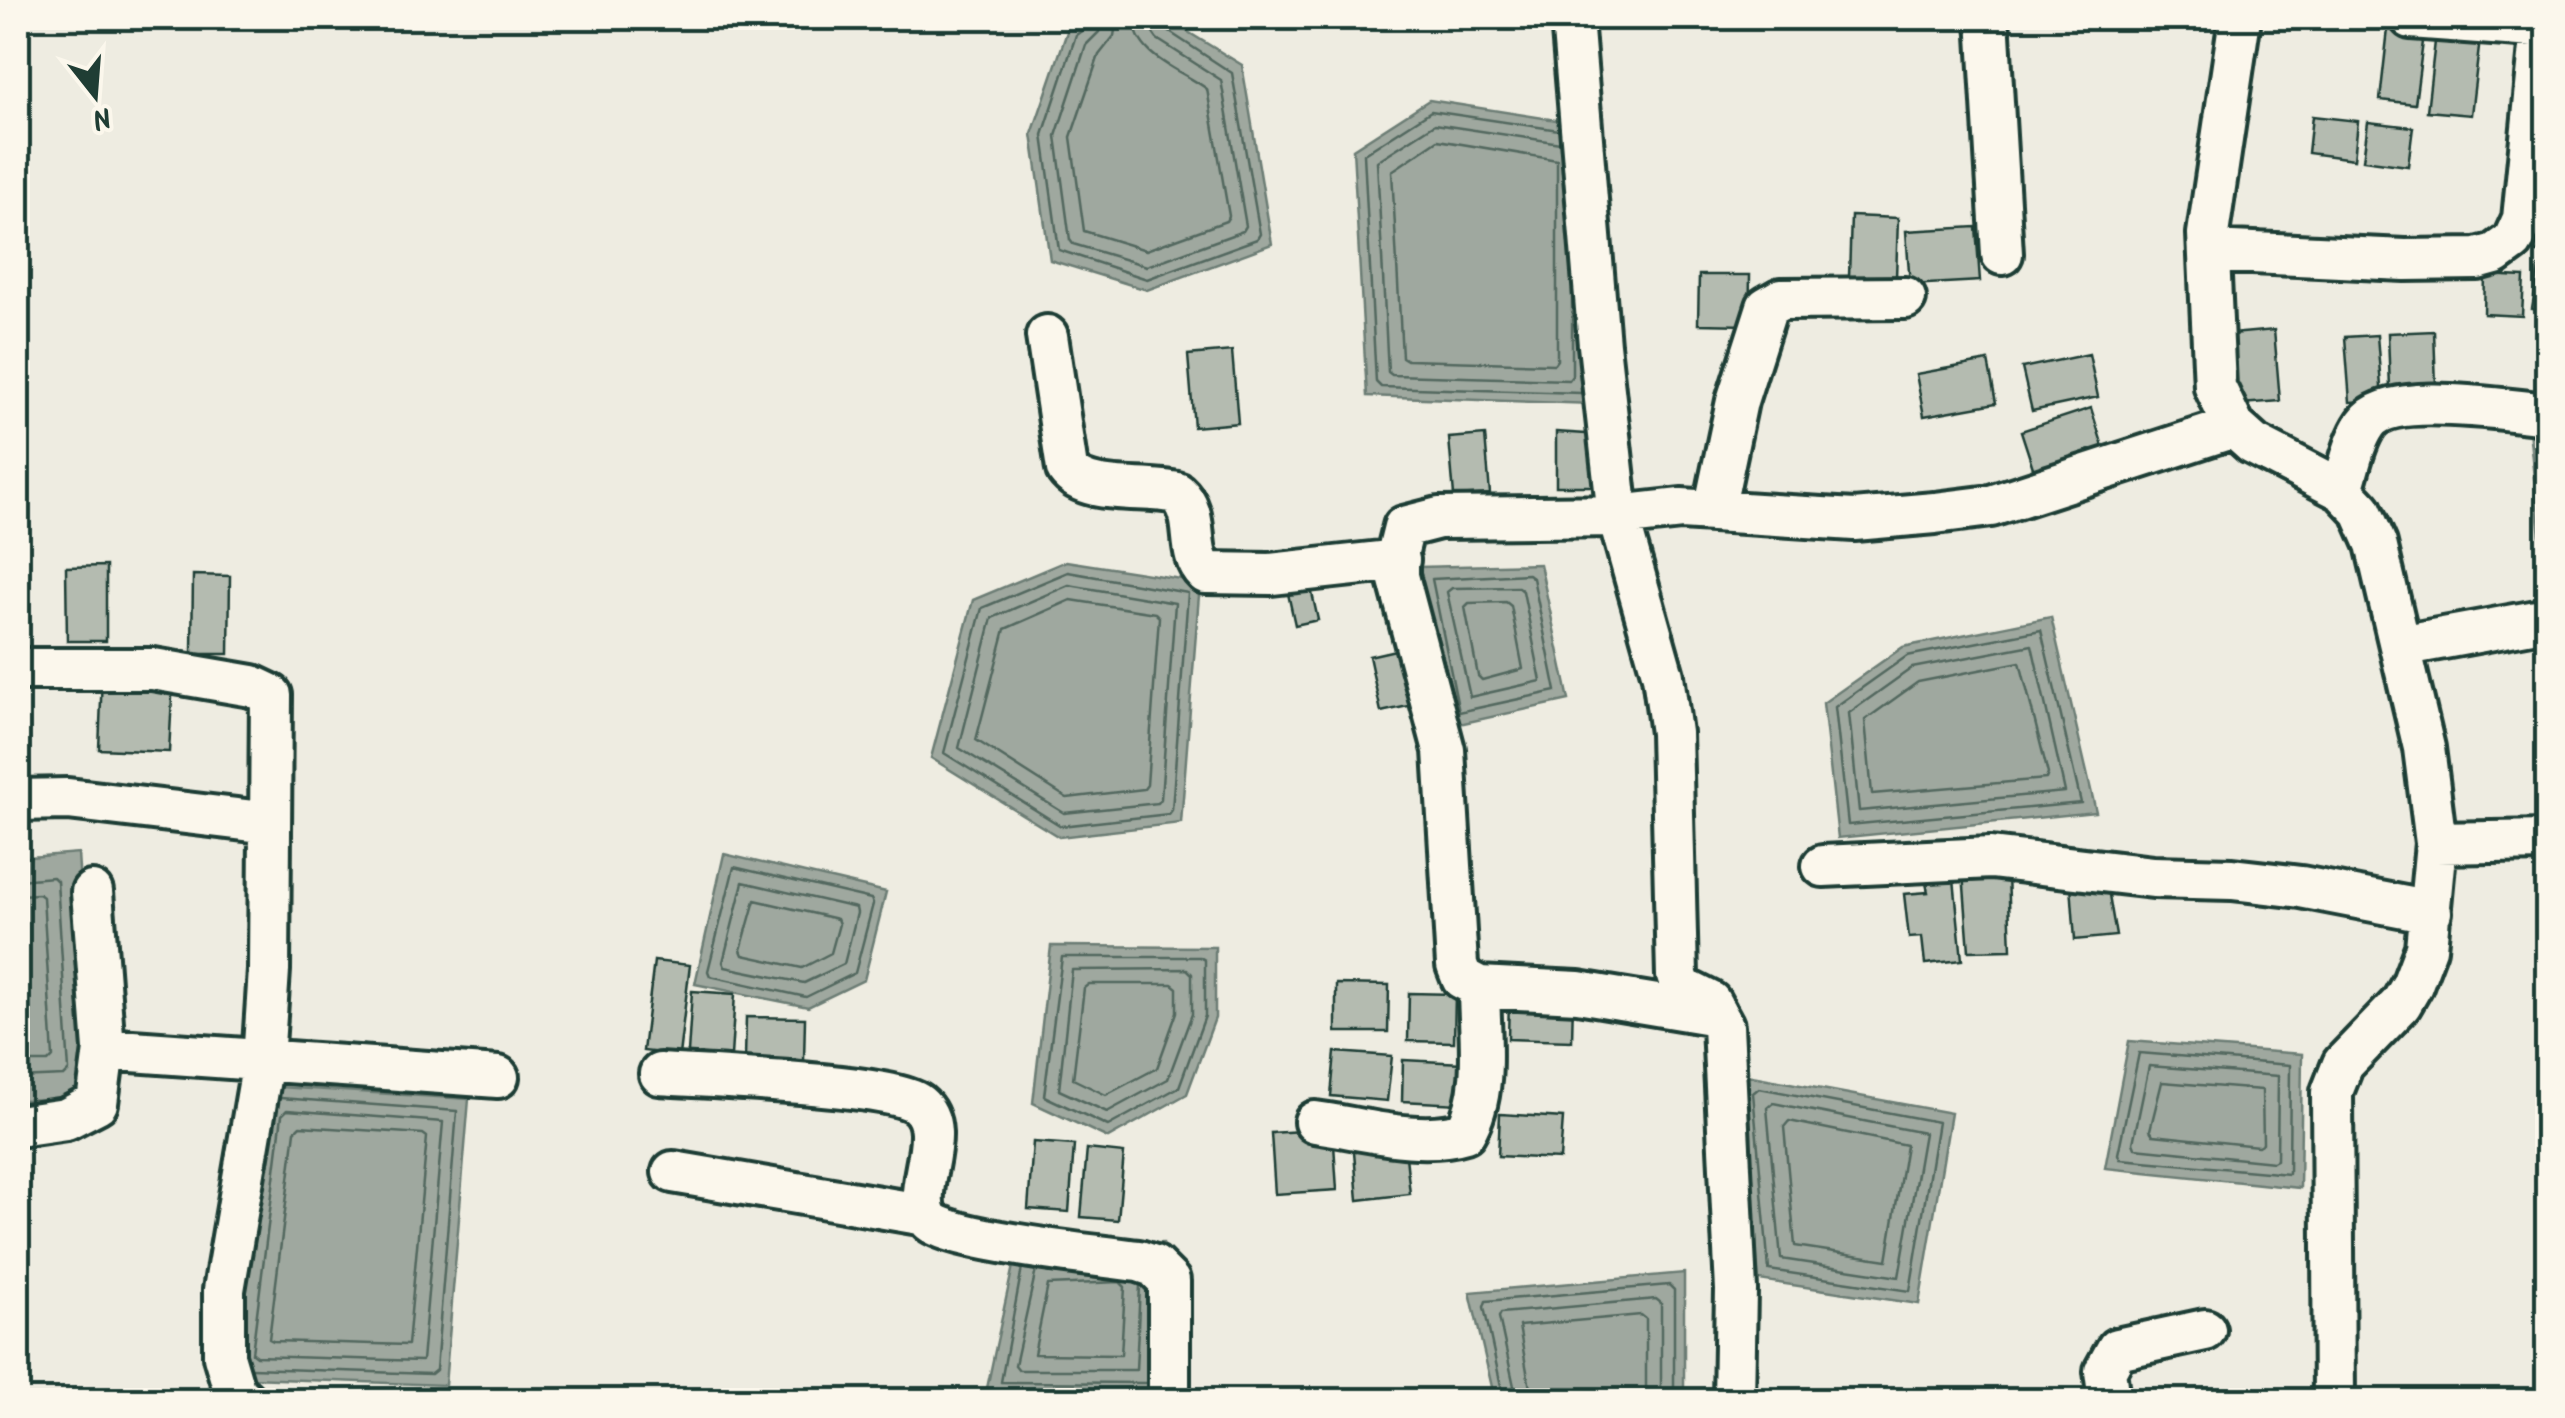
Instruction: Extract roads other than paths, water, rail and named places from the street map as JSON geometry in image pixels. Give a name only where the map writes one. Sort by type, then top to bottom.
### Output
[{"type":"street","points":[[1572,18],[1599,345],[1618,516],[1663,676],[1671,733],[1677,976],[1682,988],[1710,1002],[1723,1026],[1736,1290],[1734,1400]]},
{"type":"street","points":[[1988,18],[2002,254]]},
{"type":"street","points":[[2240,18],[2208,234],[2215,386],[2234,427],[2254,444],[2342,490],[2360,510],[2376,544],[2424,748],[2436,843],[2426,948],[2412,986],[2401,1004],[2343,1064],[2332,1092],[2334,1400]]},
{"type":"street","points":[[2209,251],[2405,260],[2477,258],[2496,254],[2513,241],[2523,220],[2545,27],[2411,18]]},
{"type":"street","points":[[1714,510],[1737,401],[1767,307],[1781,299],[1905,298]]},
{"type":"street","points":[[1046,336],[1066,469],[1074,480],[1091,485],[1177,493],[1187,502],[1198,566],[1206,574],[1271,574],[1399,560]]},
{"type":"street","points":[[2342,490],[2362,433],[2376,414],[2424,404],[2548,414]]},
{"type":"street","points":[[1716,1014],[1578,992],[1480,987],[1462,978],[1457,965],[1444,750],[1398,576],[1404,527],[1439,518],[1618,516],[1680,509],[1854,520],[1991,506],[2234,427]]},
{"type":"street","points":[[2400,646],[2548,619]]},
{"type":"street","points":[[18,668],[153,670],[264,689],[271,695],[269,970],[263,1060],[224,1290],[224,1356],[234,1393],[244,1400]]},
{"type":"street","points":[[18,800],[68,799],[270,823]]},
{"type":"street","points":[[2436,843],[2548,841]]},
{"type":"street","points":[[1824,866],[1992,858],[2153,877],[2232,878],[2432,912]]},
{"type":"street","points":[[18,1126],[66,1119],[98,1103],[104,1049],[92,892]]},
{"type":"street","points":[[1315,1122],[1419,1136],[1465,1132],[1474,1116],[1478,1094],[1480,987]]},
{"type":"street","points":[[104,1049],[498,1077]]},
{"type":"street","points":[[660,1074],[846,1088],[916,1103],[927,1116],[931,1131],[925,1193],[926,1215],[933,1225],[980,1238],[1154,1266],[1169,1281],[1169,1400]]},
{"type":"street","points":[[673,1172],[926,1215]]},
{"type":"street","points":[[2109,1400],[2105,1371],[2117,1350],[2205,1330]]},
{"type":"water","points":[[1165,18],[1242,65],[1272,244],[1147,290],[1050,260],[1032,134],[1070,23]]},
{"type":"water","points":[[1429,100],[1595,126],[1594,404],[1367,396],[1353,149]]},
{"type":"water","points":[[2547,409],[2547,585],[2545,585],[2527,410]]},
{"type":"water","points":[[1066,561],[1200,582],[1181,823],[1059,837],[931,758],[973,600]]},
{"type":"water","points":[[1540,564],[1569,700],[1450,726],[1419,567]]},
{"type":"water","points":[[2051,617],[2096,812],[1838,838],[1823,703],[1903,647]]},
{"type":"water","points":[[78,853],[93,1098],[18,1100],[18,858]]},
{"type":"water","points":[[724,854],[886,892],[864,980],[808,1007],[695,984]]},
{"type":"water","points":[[1051,946],[1215,947],[1215,1018],[1187,1094],[1108,1138],[1033,1103]]},
{"type":"water","points":[[2129,1041],[2302,1054],[2300,1188],[2105,1168]]},
{"type":"water","points":[[1741,1074],[1951,1113],[1919,1304],[1759,1280]]},
{"type":"water","points":[[263,1086],[469,1099],[445,1385],[225,1377]]},
{"type":"water","points":[[1163,1243],[1160,1393],[986,1393],[1017,1247]]},
{"type":"water","points":[[1684,1273],[1684,1400],[1495,1400],[1470,1292]]}]
